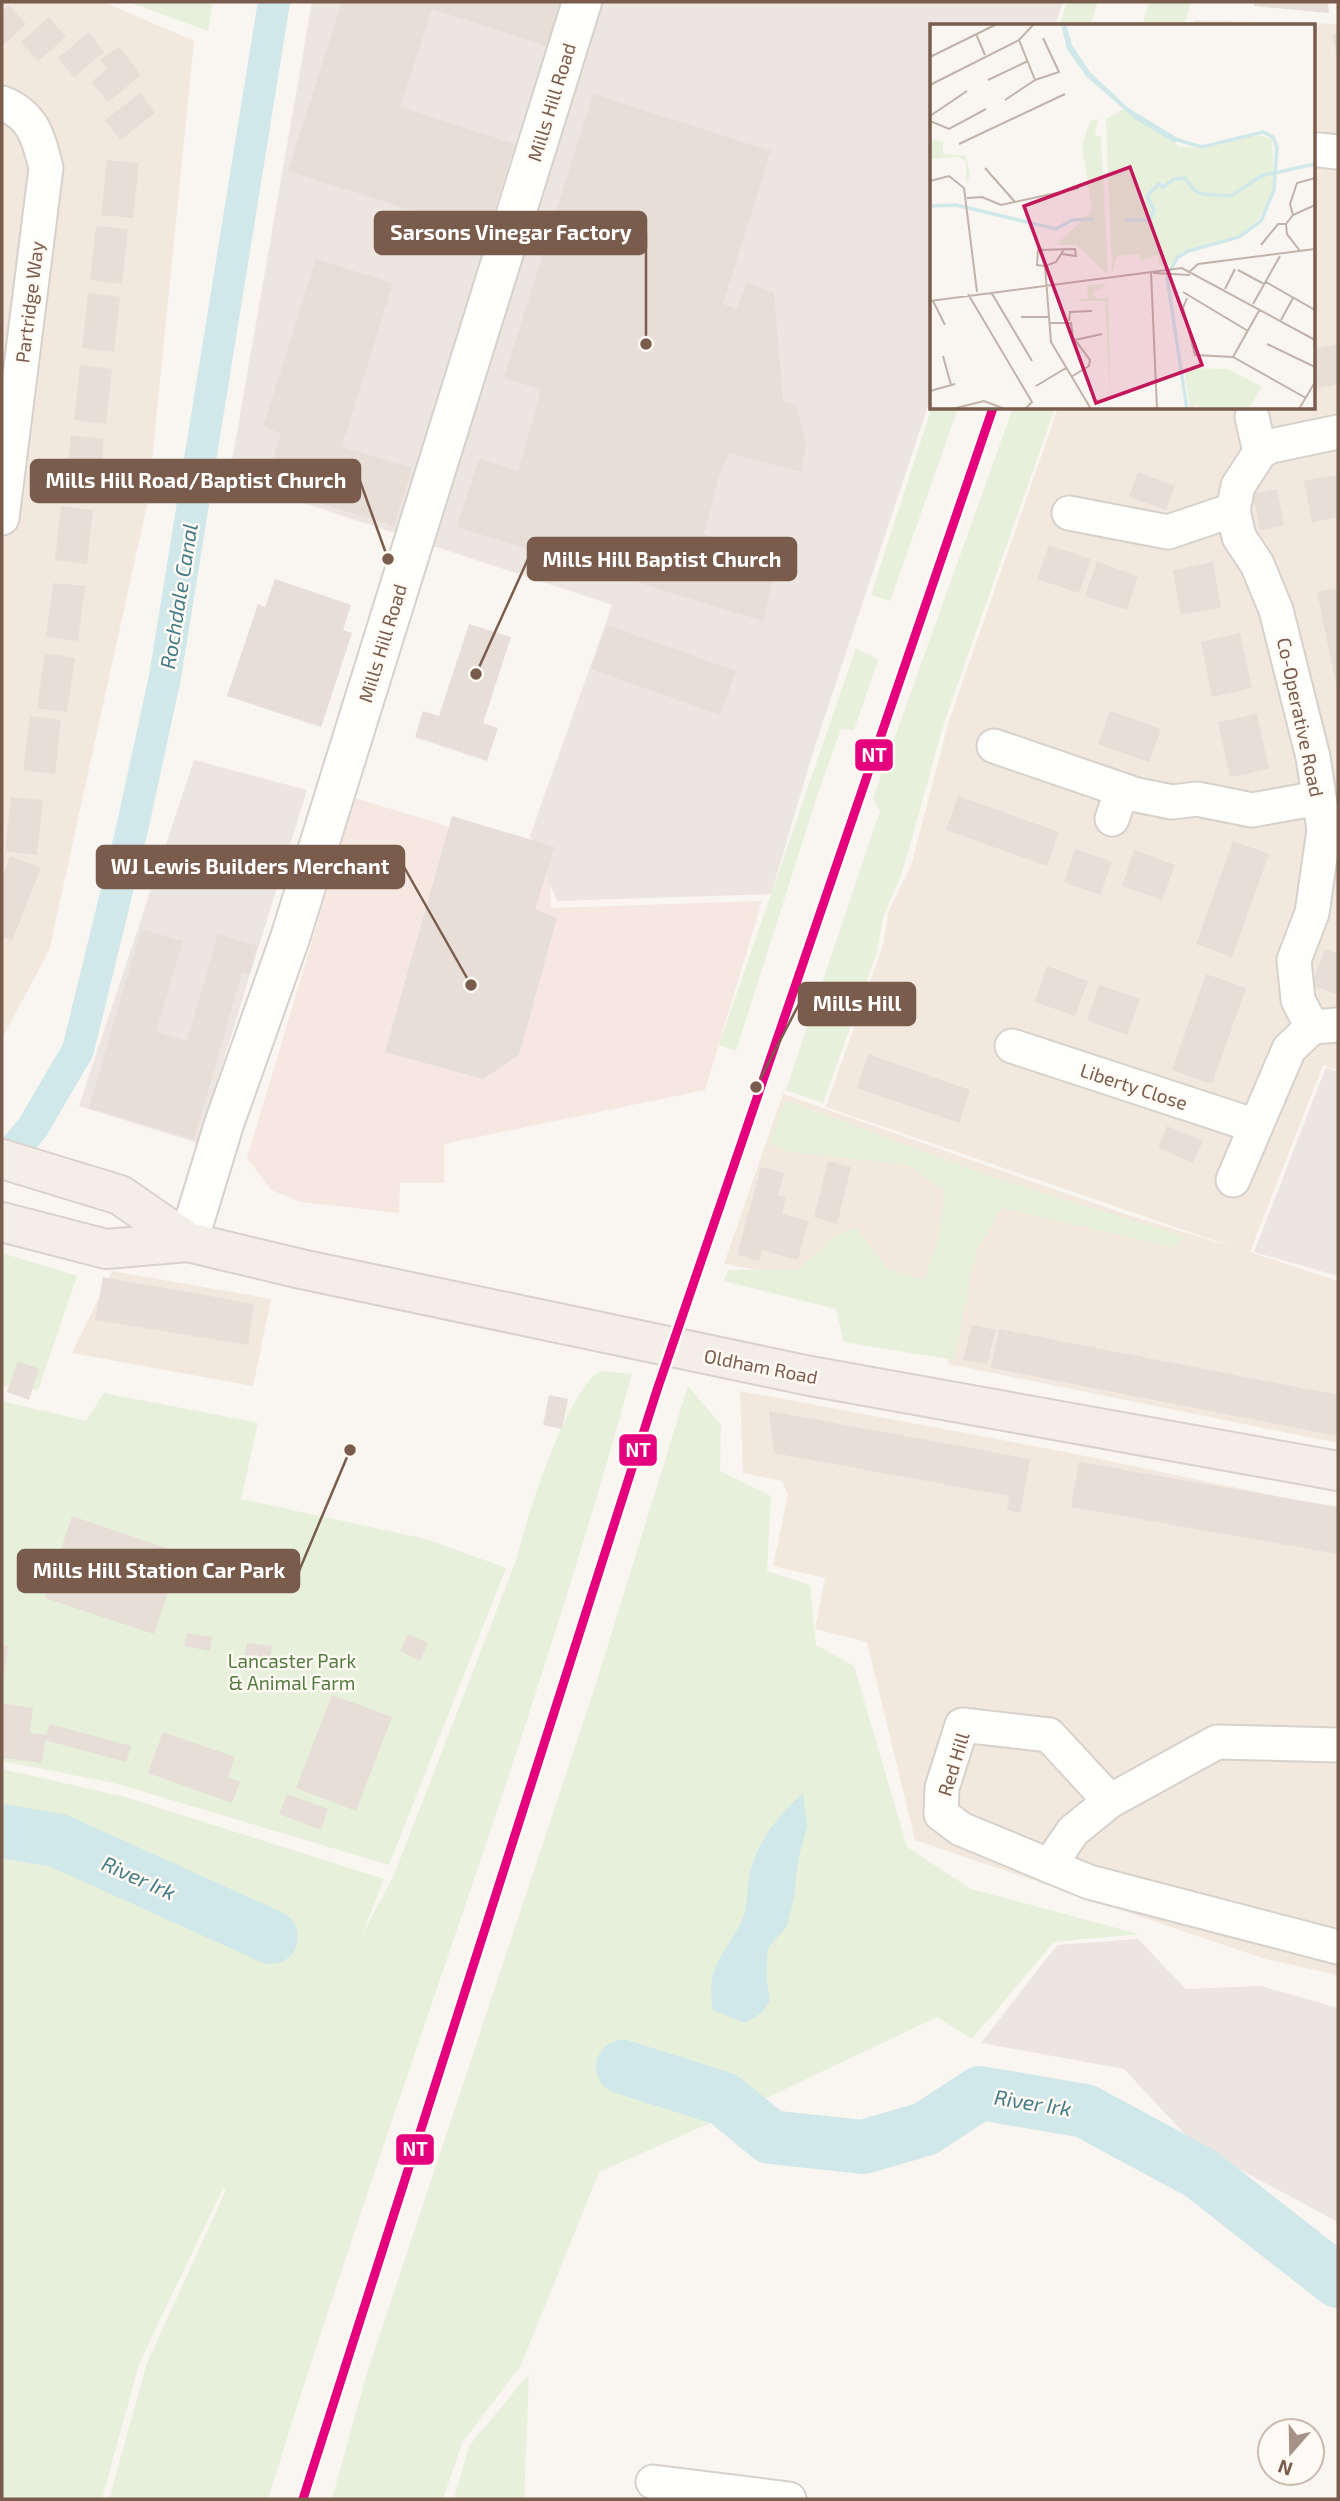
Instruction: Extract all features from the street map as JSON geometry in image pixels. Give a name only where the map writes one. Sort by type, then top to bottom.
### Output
[{"type":"main road","points":[[19,1164],[120,1195],[188,1242]]},
{"type":"main road","points":[[13,1226],[106,1249],[188,1242]]},
{"type":"main road","name":"Oldham Road","points":[[188,1242],[301,1269],[810,1376],[1338,1471]]},
{"type":"street","name":"Mills Hill Road","points":[[188,1242],[224,1124],[293,927],[582,2]]},
{"type":"street","name":"Partridge Way","points":[[2,103],[27,118],[38,135],[46,168],[2,518]]},
{"type":"street","points":[[1252,417],[1260,452]]},
{"type":"street","points":[[1069,513],[1168,532],[1233,510],[1238,486],[1260,452],[1272,446],[1338,432]]},
{"type":"street","name":"Co-Operative Road","points":[[1233,510],[1239,537],[1257,564],[1276,610],[1313,757],[1324,830],[1312,913],[1294,960],[1298,1000],[1325,1026]]},
{"type":"street","points":[[994,746],[1117,805],[1197,799],[1252,810],[1319,798]]},
{"type":"street","points":[[1233,1180],[1289,1049],[1325,1026]]},
{"type":"street","name":"Liberty Close","points":[[1012,1046],[1256,1126]]},
{"type":"street","name":"Red Hill","points":[[1049,1866],[961,1829],[941,1814],[942,1788],[962,1725],[1049,1735],[1110,1801]]},
{"type":"street","points":[[1338,1745],[1217,1742],[1110,1801],[1073,1831],[1049,1866],[1089,1882],[1338,1947]]},
{"type":"street","points":[[653,2482],[789,2499]]},
{"type":"shaded area","points":[[2,2],[104,2],[194,41],[148,500],[49,951],[2,1038]]},
{"type":"shaded area","points":[[312,2],[1063,2],[1056,24],[930,24],[930,400],[814,749],[771,894],[557,901],[530,836],[612,605],[229,478]]},
{"type":"shaded area","points":[[1195,20],[1338,24],[1338,1070],[1323,1065],[1250,1252],[1338,1281],[1338,1443],[948,1364],[955,1304],[724,1264],[783,1094],[1125,1214],[1242,1250],[826,1107],[883,945],[889,910],[911,866],[949,721],[1057,410],[1316,410],[1316,24],[1193,24]]},
{"type":"shaded area","points":[[194,760],[307,790],[198,1143],[79,1106]]},
{"type":"shaded area","points":[[355,798],[549,857],[551,908],[762,901],[705,1090],[444,1144],[444,1183],[400,1183],[399,1213],[301,1202],[271,1190],[247,1158]]},
{"type":"shaded area","points":[[1326,1067],[1338,1072],[1338,1276],[1254,1252]]},
{"type":"shaded area","points":[[112,1271],[271,1299],[253,1386],[72,1353]]},
{"type":"shaded area","points":[[740,1391],[1066,1452],[1338,1509],[1338,1975],[1265,1959],[915,1840],[867,1642],[815,1629],[825,1578],[773,1566],[788,1495],[782,1481],[743,1473]]},
{"type":"shaded area","points":[[1138,1939],[1186,1989],[1261,1986],[1338,2008],[1338,2222],[1196,2146],[1124,2069],[981,2043],[1057,1945]]},
{"type":"green space","points":[[128,2],[213,2],[208,31]]},
{"type":"green space","points":[[1067,2],[1098,2],[1091,24],[1060,24]]},
{"type":"green space","points":[[1149,2],[1191,2],[1185,24],[1143,24]]},
{"type":"green space","points":[[931,410],[957,410],[890,601],[871,595]]},
{"type":"green space","points":[[1012,410],[1054,410],[944,723],[902,873],[883,918],[877,952],[823,1103],[786,1090],[880,811],[873,798]]},
{"type":"green space","points":[[856,648],[878,660],[854,730],[841,729],[736,1051],[719,1045]]},
{"type":"green space","points":[[785,1100],[998,1179],[1185,1237],[1175,1248],[1002,1208],[976,1251],[954,1360],[844,1342],[836,1309],[724,1281],[728,1270],[797,1270],[837,1235],[856,1228],[888,1269],[924,1280],[939,1239],[944,1190],[908,1165],[791,1152],[769,1144]]},
{"type":"green space","points":[[2,1253],[77,1276],[38,1390],[2,1385]]},
{"type":"green space","points":[[600,1371],[632,1374],[591,1516],[501,1798],[359,2218],[268,2499],[109,2499],[147,2363],[226,2190],[223,2188],[139,2364],[102,2499],[2,2499],[2,1769],[125,1797],[384,1879],[362,1935],[394,1875],[517,1558],[549,1457],[574,1403],[587,1383]]},
{"type":"green space","points":[[688,1386],[721,1425],[720,1471],[771,1496],[767,1571],[810,1585],[816,1645],[854,1666],[907,1847],[971,1889],[1139,1934],[1054,1942],[972,2039],[937,2017],[758,2102],[599,2172],[521,2365],[462,2443],[443,2499],[332,2499],[367,2373],[595,1687]]},
{"type":"green space","name":"Lancaster Park & Animal Farm","points":[[104,1393],[258,1423],[241,1499],[426,1539],[506,1568],[389,1865],[114,1783],[2,1761],[2,1401],[86,1421]]},
{"type":"green space","points":[[529,2374],[524,2499],[454,2499],[469,2446]]},
{"type":"water","points":[[803,1793],[807,1826],[798,1860],[794,1898],[787,1926],[768,1948],[766,1976],[770,2001],[760,2014],[745,2023],[713,2010],[712,1980],[719,1959],[744,1916],[752,1865],[762,1842],[776,1821]]},
{"type":"building","points":[[342,2],[563,2],[549,47],[432,9],[400,107],[515,144],[486,234],[288,171]]},
{"type":"building","points":[[1254,2],[1328,2],[1329,13],[1254,6]]},
{"type":"building","points":[[9,5],[26,24],[2,46],[2,11]]},
{"type":"building","points":[[49,17],[66,37],[38,61],[21,42]]},
{"type":"building","points":[[89,32],[104,52],[74,77],[58,58]]},
{"type":"building","points":[[1338,33],[1338,57],[1337,57],[1332,35]]},
{"type":"building","points":[[119,47],[141,75],[108,102],[91,82],[108,69],[100,60]]},
{"type":"building","points":[[140,93],[155,113],[120,140],[105,120]]},
{"type":"building","points":[[593,94],[771,151],[723,304],[737,309],[747,282],[774,293],[783,401],[797,406],[806,446],[801,472],[729,453],[719,476],[704,534],[778,561],[763,621],[457,527],[479,458],[518,472],[541,390],[504,378]]},
{"type":"building","points":[[107,160],[139,163],[133,218],[101,215]]},
{"type":"building","points":[[96,226],[128,229],[122,284],[90,280]]},
{"type":"building","points":[[316,259],[393,283],[342,447],[412,468],[394,526],[265,486],[281,433],[263,427]]},
{"type":"building","points":[[88,293],[120,297],[114,352],[82,348]]},
{"type":"building","points":[[1338,344],[1338,384],[1316,389],[1316,349]]},
{"type":"building","points":[[80,365],[112,369],[106,424],[74,420]]},
{"type":"building","points":[[71,435],[104,439],[97,493],[65,490]]},
{"type":"building","points":[[1138,472],[1175,486],[1166,510],[1129,497]]},
{"type":"building","points":[[1338,475],[1338,517],[1312,522],[1304,481]]},
{"type":"building","points":[[1277,489],[1284,526],[1260,530],[1253,494]]},
{"type":"building","points":[[61,506],[93,510],[87,564],[55,560]]},
{"type":"building","points":[[1049,545],[1091,559],[1079,593],[1037,579]]},
{"type":"building","points":[[1097,562],[1138,576],[1127,610],[1085,596]]},
{"type":"building","points":[[1213,562],[1221,608],[1181,615],[1173,570]]},
{"type":"building","points":[[275,579],[351,605],[343,630],[352,633],[321,727],[227,696],[258,604],[265,607]]},
{"type":"building","points":[[53,583],[85,586],[78,641],[46,637]]},
{"type":"building","points":[[1338,588],[1338,689],[1337,689],[1317,592]]},
{"type":"building","points":[[469,624],[511,637],[483,723],[498,728],[487,761],[415,737],[423,711],[439,716]]},
{"type":"building","points":[[607,625],[736,671],[720,715],[591,669]]},
{"type":"building","points":[[1240,633],[1252,688],[1212,697],[1201,642]]},
{"type":"building","points":[[45,653],[75,658],[67,712],[37,708]]},
{"type":"building","points":[[1110,711],[1161,729],[1149,762],[1098,744]]},
{"type":"building","points":[[1257,714],[1269,769],[1230,777],[1218,722]]},
{"type":"building","points":[[30,716],[61,720],[55,774],[23,770]]},
{"type":"building","points":[[958,796],[1059,832],[1047,866],[946,830]]},
{"type":"building","points":[[11,797],[43,800],[37,855],[5,851]]},
{"type":"building","points":[[452,816],[555,847],[535,909],[557,918],[519,1055],[483,1079],[385,1052]]},
{"type":"building","points":[[1233,841],[1269,854],[1232,957],[1196,944]]},
{"type":"building","points":[[1075,849],[1112,862],[1100,895],[1064,882]]},
{"type":"building","points":[[1134,850],[1175,865],[1162,900],[1122,886]]},
{"type":"building","points":[[10,856],[41,868],[12,941],[2,937],[2,878]]},
{"type":"building","points":[[141,929],[183,941],[156,1032],[187,1041],[218,934],[257,946],[249,975],[242,973],[194,1139],[89,1108]]},
{"type":"building","points":[[1325,949],[1338,954],[1338,995],[1311,985]]},
{"type":"building","points":[[1047,966],[1088,981],[1075,1016],[1035,1002]]},
{"type":"building","points":[[1206,974],[1246,988],[1212,1084],[1172,1070]]},
{"type":"building","points":[[1099,985],[1140,999],[1127,1035],[1087,1020]]},
{"type":"building","points":[[868,1054],[970,1090],[959,1123],[857,1088]]},
{"type":"building","points":[[1167,1126],[1203,1141],[1193,1163],[1158,1148]]},
{"type":"building","points":[[828,1161],[851,1167],[837,1224],[814,1217]]},
{"type":"building","points":[[761,1167],[784,1173],[778,1195],[786,1197],[782,1214],[808,1221],[798,1260],[762,1250],[759,1261],[737,1255]]},
{"type":"building","points":[[103,1277],[254,1304],[248,1345],[95,1320]]},
{"type":"building","points":[[972,1325],[996,1330],[987,1364],[963,1360]]},
{"type":"building","points":[[999,1329],[1338,1395],[1338,1436],[991,1368]]},
{"type":"building","points":[[18,1361],[39,1369],[29,1400],[7,1392]]},
{"type":"building","points":[[549,1395],[568,1399],[562,1429],[543,1425]]},
{"type":"building","points":[[769,1411],[1030,1459],[1020,1513],[1007,1510],[1009,1496],[774,1453]]},
{"type":"building","points":[[1079,1462],[1338,1507],[1338,1554],[1071,1507]]},
{"type":"building","points":[[72,1516],[181,1553],[154,1634],[45,1598]]},
{"type":"building","points":[[187,1633],[212,1637],[210,1651],[184,1646]]},
{"type":"building","points":[[408,1634],[428,1643],[420,1661],[400,1651]]},
{"type":"building","points":[[247,1643],[272,1646],[270,1658],[245,1655]]},
{"type":"building","points":[[2,1645],[8,1646],[3,1682],[2,1682]]},
{"type":"building","points":[[332,1695],[392,1717],[356,1811],[296,1788]]},
{"type":"building","points":[[2,1703],[33,1708],[30,1733],[46,1735],[50,1724],[131,1746],[126,1762],[45,1740],[42,1763],[2,1758]]},
{"type":"building","points":[[163,1732],[235,1757],[228,1777],[240,1782],[232,1803],[148,1773]]},
{"type":"building","points":[[287,1794],[328,1809],[321,1830],[279,1814]]},
{"type":"waterway","name":"Rochdale Canal","points":[[2,1164],[33,1127],[78,1050],[132,829],[165,677],[274,2]]},
{"type":"waterway","name":"River Irk","points":[[2,1831],[59,1841],[271,1937]]},
{"type":"waterway","name":"River Irk","points":[[623,2067],[724,2099],[770,2137],[863,2147],[925,2129],[980,2093],[1085,2111],[1200,2173],[1338,2281]]},
{"type":"transit line","name":"NT","points":[[303,2499],[657,1390],[992,410]]},
{"type":"place","name":"Sarsons Vinegar Factory","points":[[646,344]]},
{"type":"place","name":"Mills Hill Road/Baptist Church","points":[[388,559]]},
{"type":"place","name":"Mills Hill Baptist Church","points":[[476,674]]},
{"type":"place","name":"WJ Lewis Builders Merchant","points":[[471,985]]},
{"type":"place","name":"Mills Hill","points":[[756,1087]]},
{"type":"place","name":"Mills Hill Station Car Park","points":[[350,1450]]}]
